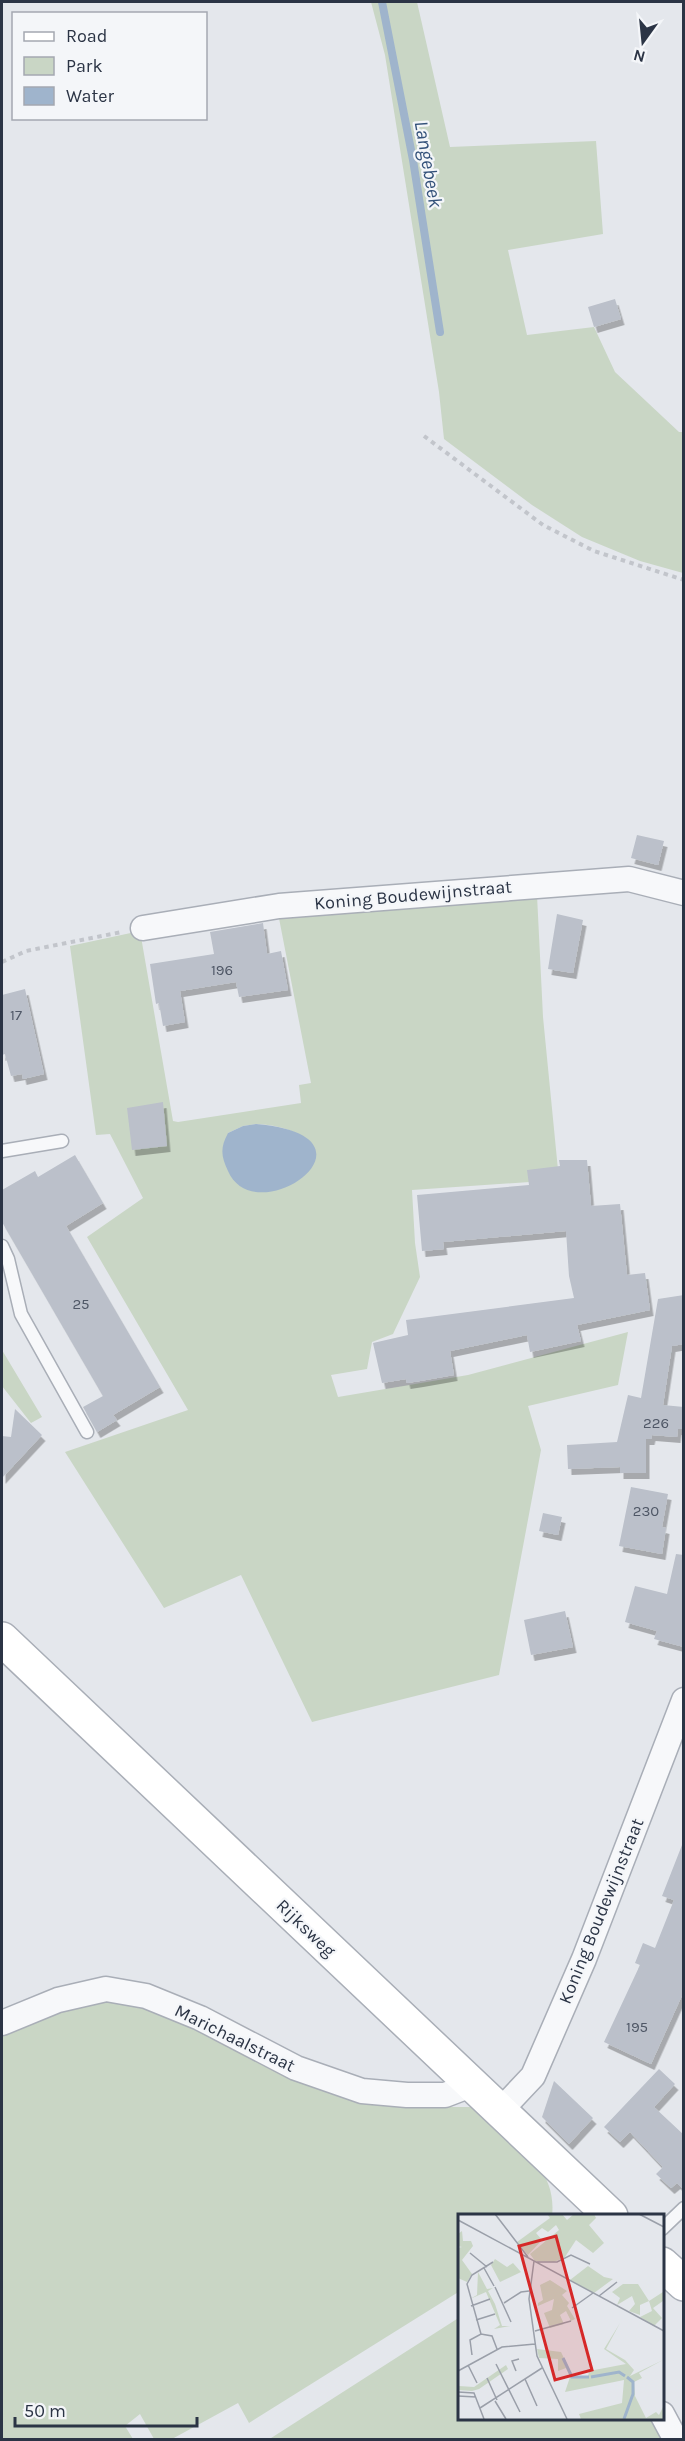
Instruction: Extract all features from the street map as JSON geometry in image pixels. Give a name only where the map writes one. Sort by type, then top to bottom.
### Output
[{"type":"main road","name":"Rijksweg","points":[[2,1640],[500,2111],[598,2211]]},
{"type":"main road","points":[[664,2265],[684,2284]]},
{"type":"street","name":"Koning Boudewijnstraat","points":[[143,928],[279,906],[629,879],[684,893]]},
{"type":"street","name":"Koning Boudewijnstraat","points":[[500,2111],[534,2076],[584,1959],[684,1700]]},
{"type":"street","name":"Marichaalstraat","points":[[2,2022],[58,2000],[106,1989],[146,1996],[200,2018],[296,2068],[362,2091],[407,2095],[445,2095],[471,2085]]},
{"type":"street","points":[[664,2416],[676,2439]]},
{"type":"lane","points":[[2,1151],[62,1141]]},
{"type":"lane","points":[[2,1246],[8,1259],[21,1314],[87,1432]]},
{"type":"lane","points":[[664,2228],[684,2208]]},
{"type":"path","points":[[424,436],[543,525],[594,551],[684,580]]},
{"type":"path","points":[[2,962],[26,951],[143,928]]},
{"type":"green space","points":[[371,2],[417,2],[450,147],[596,141],[603,234],[508,250],[527,335],[594,327],[615,372],[679,432],[683,432],[683,573],[640,561],[582,537],[532,505],[444,439],[439,392],[385,55]]},
{"type":"green space","points":[[537,895],[543,1017],[559,1180],[412,1190],[415,1243],[420,1277],[393,1334],[372,1342],[367,1369],[331,1375],[338,1397],[468,1375],[628,1332],[618,1385],[528,1406],[541,1450],[499,1675],[312,1722],[241,1575],[164,1608],[65,1452],[188,1410],[87,1237],[143,1198],[110,1134],[96,1135],[70,946],[140,931],[173,1121],[301,1103],[299,1085],[311,1083],[277,908]],"holes":[[[264,1125],[294,1132],[312,1145],[228,1133],[243,1126]]]},
{"type":"green space","points":[[2,1350],[42,1417],[31,1423],[2,1386]]},
{"type":"green space","points":[[115,1999],[166,2012],[342,2095],[392,2107],[475,2107],[516,2141],[539,2167],[547,2181],[552,2198],[552,2214],[458,2214],[458,2292],[249,2423],[238,2403],[172,2439],[154,2439],[140,2414],[125,2426],[133,2439],[2,2440],[2,2030],[66,2007]]},
{"type":"green space","points":[[458,2318],[458,2420],[657,2420],[667,2440],[268,2440]]},
{"type":"water","points":[[256,1124],[296,1132],[314,1145],[315,1161],[304,1176],[286,1187],[264,1192],[243,1188],[228,1171],[223,1156],[224,1143],[228,1133],[243,1126]]},
{"type":"building","points":[[615,299],[621,319],[594,327],[588,307]]},
{"type":"building","points":[[637,835],[664,841],[658,865],[631,858]]},
{"type":"building","points":[[557,914],[583,920],[573,973],[548,969]]},
{"type":"building","points":[[263,923],[267,954],[281,951],[288,990],[239,997],[236,982],[180,991],[185,1022],[163,1026],[159,1003],[156,1004],[150,964],[214,954],[210,932]]},
{"type":"building","points":[[25,989],[44,1074],[23,1079],[22,1074],[11,1076],[5,1054],[2,1055],[2,995]]},
{"type":"building","points":[[163,1102],[167,1146],[132,1150],[127,1108]]},
{"type":"building","points":[[75,1155],[103,1203],[66,1226],[160,1387],[113,1415],[117,1420],[97,1432],[83,1407],[103,1396],[2,1222],[2,1190],[35,1171],[38,1177]]},
{"type":"building","points":[[559,1160],[587,1160],[591,1206],[620,1204],[627,1275],[645,1273],[650,1310],[577,1325],[581,1341],[530,1352],[527,1335],[450,1351],[454,1375],[407,1383],[406,1379],[382,1383],[373,1343],[408,1335],[406,1320],[574,1298],[569,1276],[566,1231],[443,1242],[444,1249],[422,1251],[417,1195],[529,1185],[527,1170],[560,1166]]},
{"type":"building","points":[[684,1295],[684,1344],[672,1346],[663,1405],[684,1407],[684,1429],[678,1429],[677,1437],[652,1435],[651,1439],[646,1439],[646,1473],[620,1473],[620,1467],[568,1469],[567,1445],[617,1442],[628,1395],[641,1398],[658,1299]]},
{"type":"building","points":[[15,1409],[42,1435],[2,1478],[2,1436],[11,1437]]},
{"type":"building","points":[[631,1487],[668,1494],[662,1527],[666,1528],[662,1554],[619,1546]]},
{"type":"building","points":[[543,1513],[562,1517],[558,1535],[539,1531]]},
{"type":"building","points":[[676,1554],[684,1555],[684,1647],[654,1639],[657,1631],[625,1622],[635,1586],[667,1594]]},
{"type":"building","points":[[565,1611],[573,1647],[531,1655],[524,1620]]},
{"type":"building","points":[[682,1845],[684,1991],[651,2064],[604,2042],[640,1965],[635,1963],[643,1943],[655,1948],[674,1900],[662,1896]]},
{"type":"building","points":[[659,2069],[675,2084],[654,2107],[684,2135],[684,2190],[677,2183],[671,2188],[656,2174],[663,2167],[630,2132],[620,2142],[604,2127]]},
{"type":"building","points":[[554,2081],[593,2118],[569,2144],[542,2117]]},
{"type":"waterway","name":"Langebeek","points":[[382,2],[413,160],[440,332]]}]
